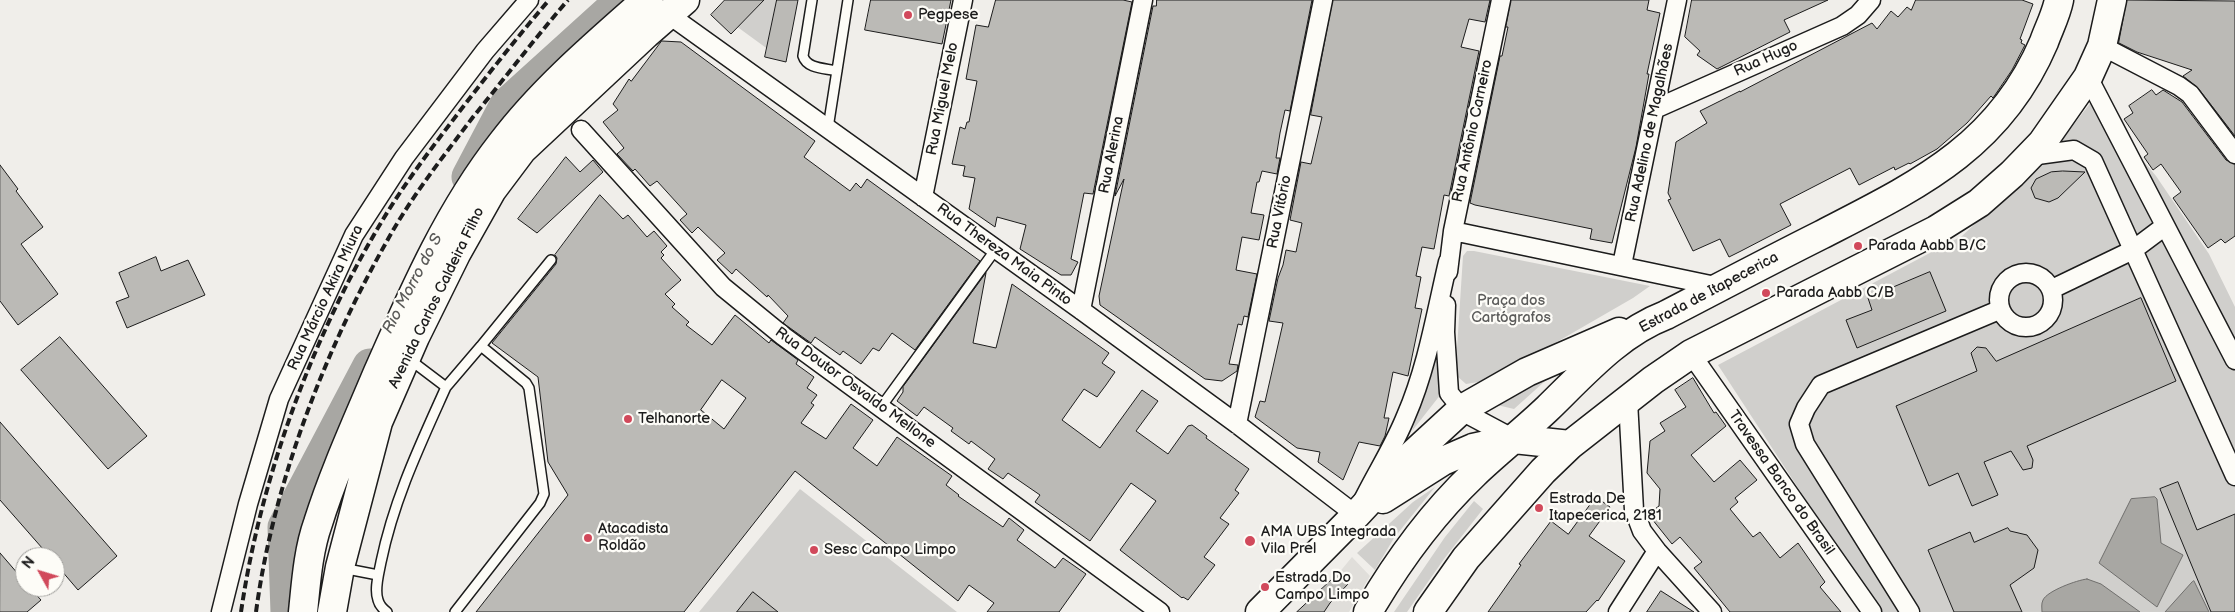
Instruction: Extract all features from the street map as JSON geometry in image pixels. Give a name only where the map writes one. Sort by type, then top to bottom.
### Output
[{"type":"main road","name":"Estrada de Itapecerica","points":[[1368,612],[1385,583],[1418,536],[1473,474],[1607,351],[1649,322],[1666,315],[1916,185],[1963,153],[2008,106],[2035,63],[2059,0]]},
{"type":"main road","points":[[1428,612],[1466,558],[1542,471],[1570,445],[1628,400],[1691,354],[1936,230],[1978,203],[2012,174],[2042,143],[2068,109],[2088,77],[2102,46],[2112,0]]},
{"type":"main road","name":"Avenida Carlos Caldeira Filho","points":[[303,612],[306,583],[317,524],[355,428],[492,190],[522,150],[662,3]]},
{"type":"main road","points":[[1260,612],[1356,515],[1411,456],[1462,409],[1527,372],[1605,337],[1649,322]]},
{"type":"main road","name":"Avenida Carlos Caldeira Filho","points":[[332,612],[340,567],[397,353]]},
{"type":"main road","points":[[1356,515],[1444,461],[1473,448],[1514,438],[1570,445]]},
{"type":"street","name":"Rua Márcio Akira Miura","points":[[221,612],[248,504],[279,399],[354,235],[404,158],[485,51],[529,0]]},
{"type":"street","name":"Rua Miguel Melo","points":[[923,197],[963,0]]},
{"type":"street","name":"Rua Alerina","points":[[1081,310],[1143,0]]},
{"type":"street","name":"Rua Vitório","points":[[1237,424],[1323,0]]},
{"type":"street","name":"Rua Antônio Carneiro","points":[[1356,515],[1368,488],[1383,464],[1407,415],[1420,379],[1448,262],[1501,0]]},
{"type":"street","name":"Rua Adelino de Magalhães","points":[[1622,265],[1677,0]]},
{"type":"street","name":"Rua Hugo","points":[[1655,109],[1842,26],[1858,15],[1871,0]]},
{"type":"street","name":"Rua Thereza Maia Pinto","points":[[662,3],[828,128],[1237,424],[1356,515]]},
{"type":"street","points":[[2102,46],[2179,86],[2190,94],[2201,106],[2235,154]]},
{"type":"street","points":[[2088,77],[2235,360]]},
{"type":"street","name":"Rua Doutor Osvaldo Mellone","points":[[581,130],[723,287],[783,336],[1160,612]]},
{"type":"street","points":[[2030,156],[2074,150],[2093,161],[2235,476]]},
{"type":"street","points":[[2052,289],[2133,250],[2165,226]]},
{"type":"street","points":[[1453,230],[1720,286]]},
{"type":"street","name":"Rua Antônio Carneiro","points":[[1448,262],[1445,332],[1446,378],[1449,393],[1462,409],[1514,438]]},
{"type":"street","points":[[2024,272],[2041,276],[2052,289],[2053,307],[2044,322],[2027,328],[2010,324],[1999,310],[1999,293],[2008,278],[2024,272]]},
{"type":"street","points":[[1910,612],[1805,444],[1799,424],[1806,408],[1821,385],[1999,310]]},
{"type":"street","name":"Travessa Banco do Brasil","points":[[1691,354],[1872,612]]},
{"type":"street","points":[[1628,400],[1634,510],[1642,531],[1657,551],[1712,612]]},
{"type":"street","points":[[1618,612],[1657,551]]},
{"type":"lane","points":[[812,0],[803,56],[804,60],[810,66],[837,71]]},
{"type":"lane","points":[[828,128],[848,0]]},
{"type":"lane","points":[[881,407],[996,249]]},
{"type":"lane","points":[[387,612],[378,600],[378,575],[389,524],[406,474],[446,386],[551,260]]},
{"type":"lane","points":[[455,612],[540,503],[544,494],[529,388],[526,383],[481,346]]},
{"type":"lane","points":[[397,353],[446,386]]},
{"type":"lane","points":[[340,567],[378,575]]},
{"type":"shaded area","points":[[2155,497],[2157,499],[2161,543],[2183,555],[2157,607],[2099,563],[2131,499]]},
{"type":"shaded area","points":[[1352,557],[1370,576],[1349,612],[1297,612],[1338,574]]},
{"type":"shaded area","points":[[2087,579],[2101,584],[2140,612],[2042,612],[2043,600],[2050,593],[2076,581]]},
{"type":"shaded area","points":[[2194,581],[2209,612],[2165,612],[2192,582]]},
{"type":"green space","points":[[737,0],[786,0],[769,50],[721,15]]},
{"type":"green space","points":[[2095,97],[2122,119],[2141,158],[2156,176],[2209,254],[2235,307],[2235,612],[1879,612],[1718,365],[1962,236],[2054,150]]},
{"type":"green space","name":"Praça dos Cartógrafos","points":[[1467,251],[1650,286],[1633,298],[1491,380],[1466,384],[1457,376],[1456,364],[1463,256]]},
{"type":"green space","points":[[1435,336],[1441,394],[1412,431],[1423,397]]},
{"type":"green space","points":[[1554,373],[1514,409],[1493,404]]},
{"type":"green space","points":[[1435,487],[1394,538],[1375,570],[1357,553],[1413,502]]},
{"type":"green space","name":"Sesc Campo Limpo","points":[[800,489],[957,612],[699,612]]},
{"type":"green space","points":[[1474,501],[1483,509],[1444,559],[1407,612],[1394,612],[1445,537]]},
{"type":"building","points":[[725,0],[764,0],[731,34],[711,15]]},
{"type":"building","points":[[777,0],[798,0],[786,62],[765,57]]},
{"type":"building","name":"Pegpese","points":[[871,0],[951,0],[942,44],[865,30]]},
{"type":"building","points":[[996,0],[1123,0],[1132,2],[1093,194],[1084,193],[1071,259],[1078,262],[1071,275],[1061,275],[1020,249],[1026,225],[997,217],[995,227],[969,209],[975,178],[963,176],[965,166],[952,164],[960,127],[965,129],[967,122],[969,122],[977,81],[966,79],[976,25],[988,27]]},
{"type":"building","points":[[1157,0],[1312,0],[1290,111],[1285,110],[1280,133],[1276,158],[1280,158],[1277,174],[1262,171],[1259,182],[1257,182],[1251,213],[1264,215],[1259,240],[1242,237],[1236,270],[1257,274],[1248,317],[1244,316],[1242,325],[1238,324],[1229,364],[1238,365],[1237,371],[1222,381],[1205,379],[1100,305],[1099,296],[1124,179],[1115,196],[1153,6],[1156,6]]},
{"type":"building","points":[[1333,0],[1490,0],[1485,22],[1469,19],[1461,47],[1479,51],[1449,196],[1444,195],[1434,249],[1422,247],[1416,276],[1421,277],[1415,308],[1422,309],[1408,376],[1393,372],[1384,418],[1389,418],[1385,436],[1380,446],[1359,442],[1343,480],[1318,462],[1320,452],[1297,448],[1255,417],[1260,401],[1265,402],[1283,323],[1269,321],[1278,278],[1286,250],[1296,252],[1302,223],[1290,220],[1301,162],[1311,164],[1322,117],[1311,115]]},
{"type":"building","points":[[1511,0],[1649,0],[1647,10],[1660,13],[1647,74],[1649,74],[1636,147],[1612,243],[1590,239],[1592,229],[1470,203],[1500,56],[1502,56],[1508,27],[1506,27]]},
{"type":"building","points":[[1692,0],[1828,0],[1784,20],[1790,32],[1717,69],[1697,55],[1700,51],[1685,37]]},
{"type":"building","points":[[1916,0],[2022,0],[2033,4],[2020,39],[2022,40],[2021,43],[2025,45],[2012,70],[1993,98],[1991,96],[1967,123],[1937,149],[1910,164],[1895,170],[1894,167],[1859,185],[1850,168],[1780,204],[1791,225],[1741,251],[1729,257],[1720,239],[1693,251],[1668,200],[1671,199],[1668,193],[1676,142],[1707,123],[1700,111],[1872,23],[1877,29],[1891,11],[1898,17],[1907,7],[1911,10]]},
{"type":"building","points":[[2127,0],[2235,1],[2235,136],[2198,88],[2183,76],[2192,70],[2137,52],[2119,43]]},
{"type":"building","points":[[662,41],[681,42],[815,141],[804,157],[850,191],[856,183],[861,188],[867,179],[980,261],[915,350],[892,333],[879,351],[873,348],[861,364],[843,351],[840,355],[815,337],[811,343],[783,323],[788,316],[768,295],[767,297],[736,269],[732,274],[717,260],[725,253],[698,227],[692,233],[680,220],[687,214],[657,181],[650,186],[635,169],[633,171],[617,154],[624,148],[603,122],[618,110],[613,104],[629,79],[631,81]]},
{"type":"building","points":[[2152,90],[2156,95],[2163,90],[2182,102],[2226,160],[2235,164],[2235,236],[2225,243],[2221,239],[2208,248],[2173,198],[2181,192],[2161,164],[2153,170],[2144,157],[2148,154],[2124,119],[2133,113],[2129,106]]},
{"type":"building","points":[[566,157],[580,172],[593,160],[603,172],[537,233],[518,219]]},
{"type":"building","points":[[0,165],[18,189],[16,191],[43,227],[21,244],[58,294],[18,325],[0,301]]},
{"type":"building","points":[[2051,172],[2085,172],[2058,198],[2049,202],[2035,198],[2031,188],[2036,179]]},
{"type":"building","points":[[600,195],[623,219],[628,215],[647,237],[654,231],[667,246],[661,252],[664,255],[661,258],[681,280],[665,294],[675,304],[672,307],[689,322],[686,325],[712,345],[735,315],[769,343],[771,340],[798,360],[796,364],[814,377],[807,388],[817,395],[811,403],[814,405],[801,423],[826,439],[851,404],[873,420],[853,448],[877,466],[897,437],[952,476],[946,485],[958,496],[1003,527],[1009,518],[1024,530],[1017,540],[1055,568],[1063,558],[1086,574],[1059,612],[987,612],[994,603],[969,585],[958,601],[795,471],[684,612],[476,612],[568,495],[548,462],[538,377],[492,343],[556,264],[557,258],[555,255]],"holes":[[[722,380],[746,398],[724,429],[701,410]]]},
{"type":"building","points":[[156,257],[161,271],[188,260],[205,295],[127,328],[116,302],[129,297],[119,273]]},
{"type":"building","points":[[1930,272],[1946,311],[1857,348],[1846,320],[1872,310],[1868,298]]},
{"type":"building","points":[[986,273],[973,343],[996,348],[1012,284],[1109,353],[1102,363],[1115,372],[1106,385],[1097,397],[1084,389],[1062,420],[1100,448],[1142,390],[1158,401],[1136,431],[1168,454],[1188,426],[1192,425],[1207,436],[1206,438],[1249,469],[1235,490],[1239,493],[1220,518],[1229,524],[1204,557],[1215,565],[1188,600],[1182,598],[1120,550],[1156,501],[1131,483],[1090,541],[1035,502],[1040,495],[1008,473],[1003,479],[988,469],[995,459],[971,441],[969,444],[951,431],[953,428],[924,407],[917,416],[897,401],[903,392],[903,387]]},
{"type":"building","points":[[2141,298],[2176,381],[2027,446],[2033,460],[2032,468],[2023,470],[2011,451],[1984,462],[1998,495],[1972,506],[1958,473],[1929,486],[1896,406],[1977,371],[1971,353],[1977,347],[1986,348],[1996,361]]},
{"type":"building","points":[[60,337],[147,436],[108,469],[21,370]]},
{"type":"building","points":[[1693,378],[1714,413],[1716,412],[1726,426],[1691,455],[1714,482],[1740,460],[1757,480],[1735,498],[1738,502],[1730,509],[1753,537],[1760,532],[1780,558],[1798,543],[1825,582],[1820,587],[1841,612],[1730,612],[1694,568],[1702,562],[1680,537],[1672,544],[1648,514],[1659,506],[1660,489],[1647,473],[1650,441],[1665,431],[1660,423],[1686,407],[1675,390]]},
{"type":"building","points":[[0,422],[117,556],[78,590],[65,575],[65,547],[41,547],[0,500]]},
{"type":"building","points":[[2178,482],[2197,530],[2235,514],[2235,612],[2211,612],[2160,489]]},
{"type":"building","points":[[1596,497],[1610,507],[1589,536],[1625,561],[1598,601],[1586,612],[1488,612],[1521,565],[1519,564],[1551,521],[1568,534]]},
{"type":"building","points":[[2008,528],[2010,531],[2027,535],[2038,550],[2034,568],[2010,585],[2022,612],[1954,612],[1928,550],[1970,532],[1974,542]]},
{"type":"building","points":[[0,553],[15,570],[15,597],[38,597],[41,600],[27,612],[0,612]]},
{"type":"building","points":[[1338,574],[1348,584],[1324,612],[1297,612]]},
{"type":"building","points":[[1661,591],[1694,612],[1647,612]]},
{"type":"building","points":[[753,592],[778,612],[737,612]]},
{"type":"waterway","name":"Rio Morro do S","points":[[469,177],[507,105],[623,0]]},
{"type":"waterway","name":"Rio Morro do S","points":[[288,612],[285,527],[370,366]]},
{"type":"railway","points":[[241,612],[261,514],[290,416],[329,322],[351,276],[385,216],[418,166],[486,77],[549,0]]},
{"type":"railway","points":[[256,612],[264,564],[288,468],[322,374],[364,284],[396,225],[428,177],[473,117],[568,0]]},
{"type":"place","name":"Pegpese","points":[[908,15]]},
{"type":"place","name":"Parada Aabb B/C","points":[[1858,246]]},
{"type":"place","name":"Parada Aabb C/B","points":[[1766,293]]},
{"type":"place","name":"Telhanorte","points":[[628,419]]},
{"type":"place","name":"Estrada De Itapecerica, 2181","points":[[1539,508]]},
{"type":"place","name":"Atacadista Roldão","points":[[588,538]]},
{"type":"place","name":"AMA UBS Integrada Vila Prel","points":[[1250,541]]},
{"type":"place","name":"Sesc Campo Limpo","points":[[814,550]]},
{"type":"place","name":"Estrada Do Campo Limpo","points":[[1265,587]]}]
